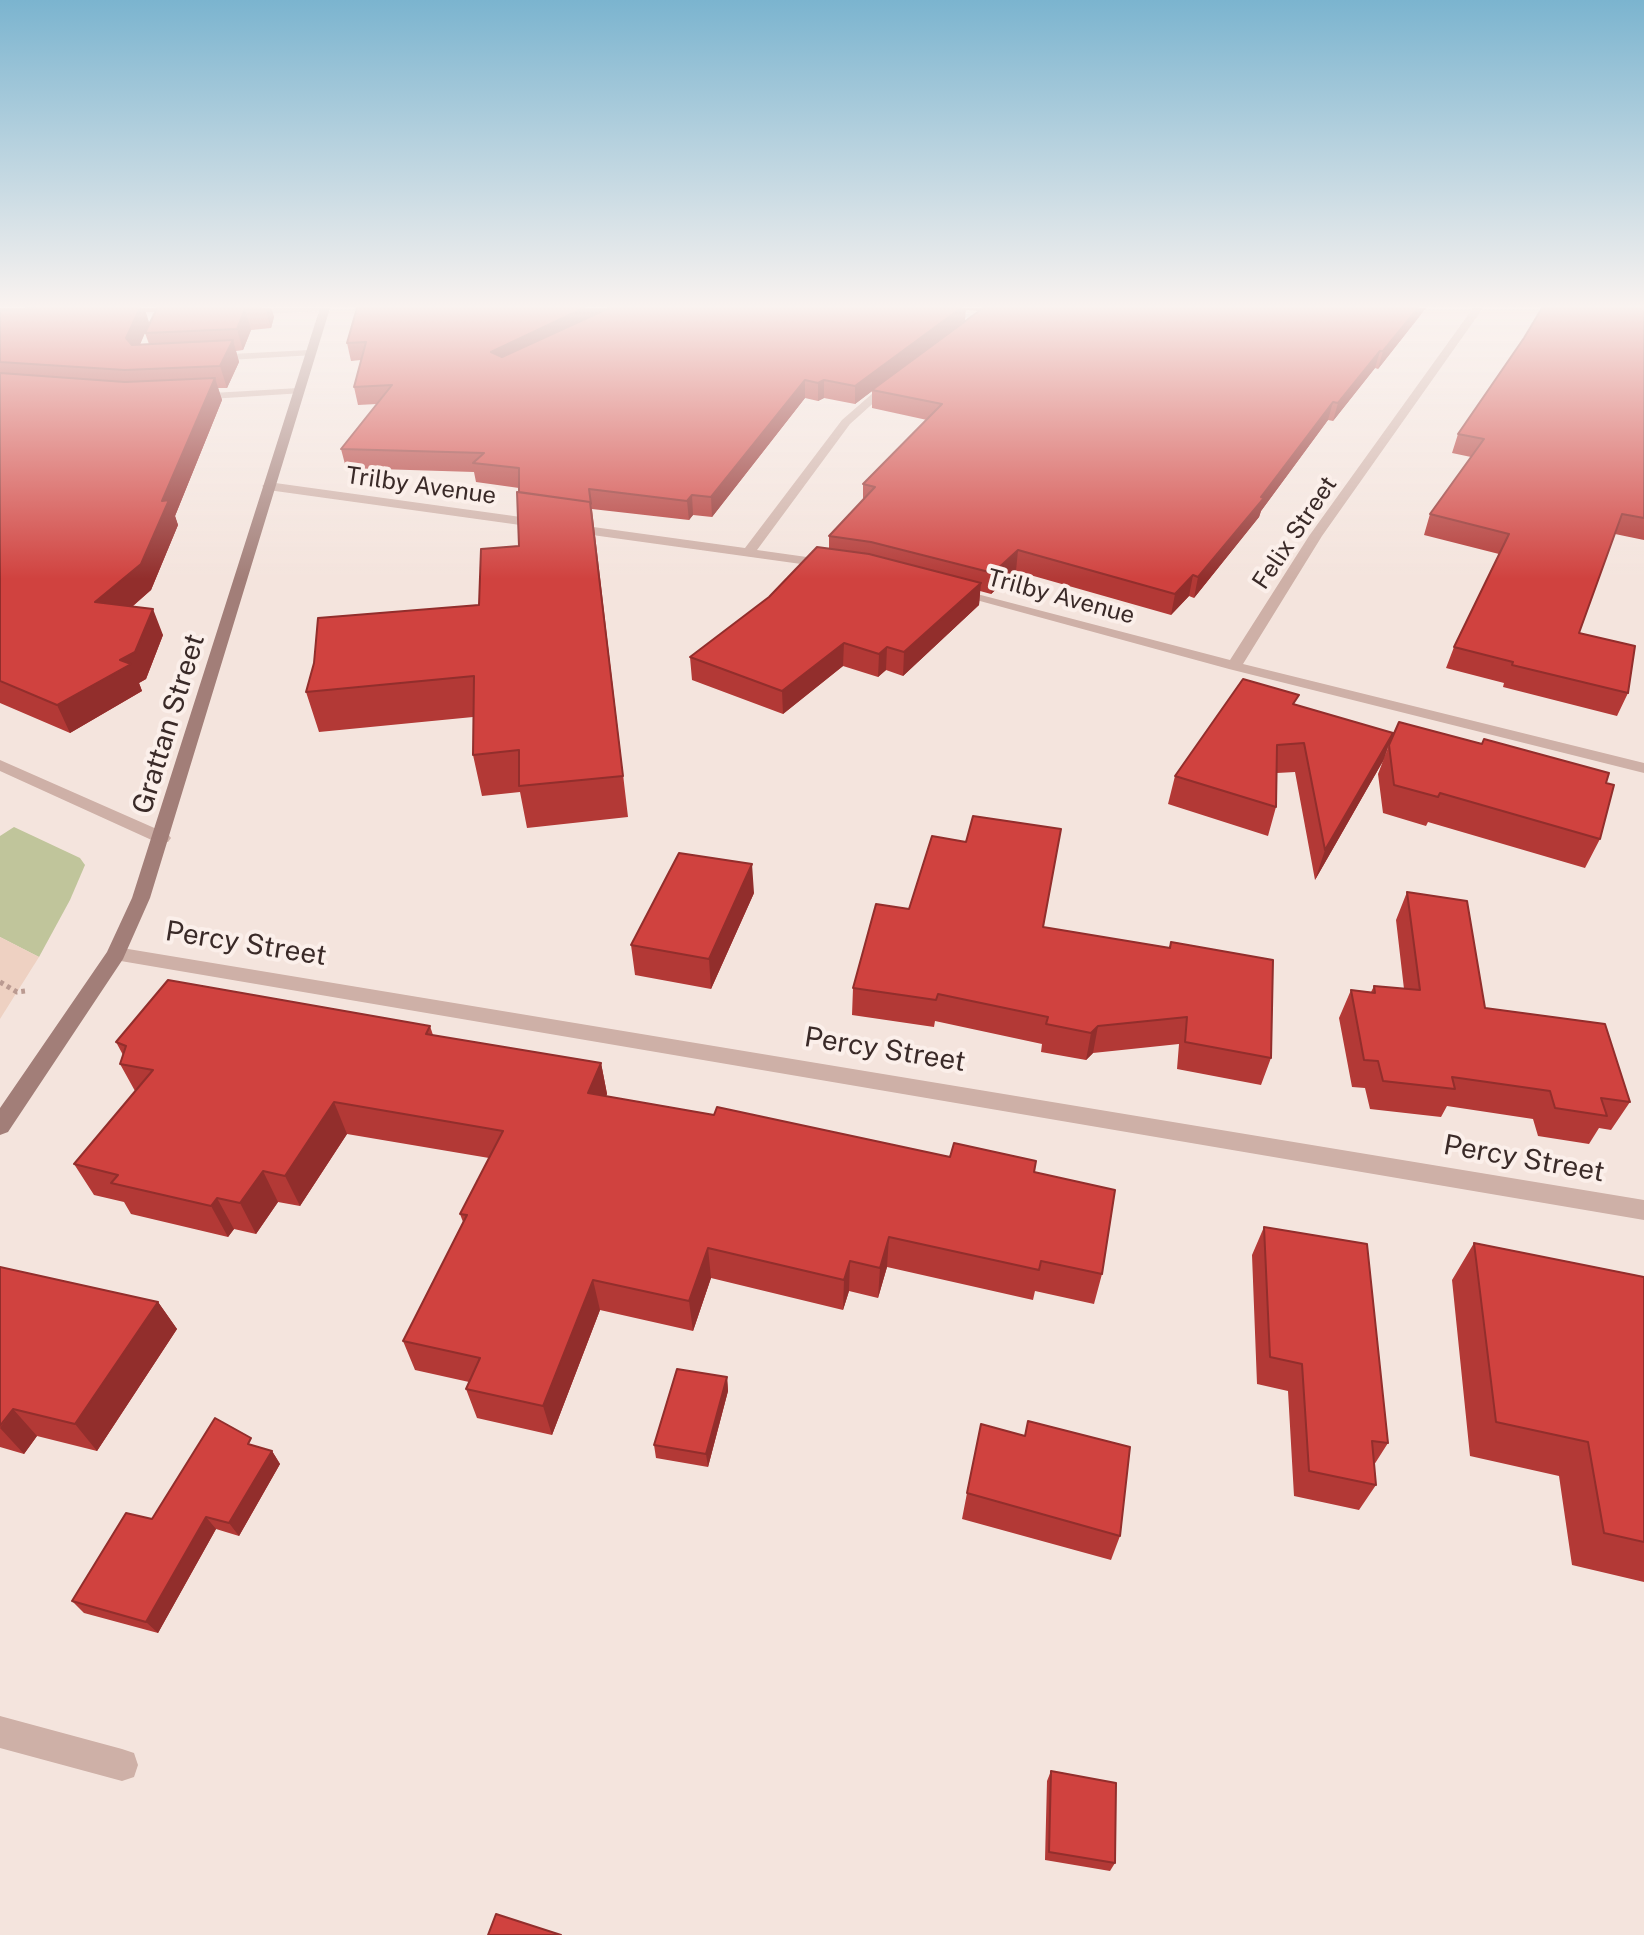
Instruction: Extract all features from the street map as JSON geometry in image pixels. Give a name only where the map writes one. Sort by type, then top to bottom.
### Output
[{"type":"main road","name":"Grattan Street","points":[[0,1126],[116,954],[141,898],[297,398]]},
{"type":"street","points":[[747,554],[846,422],[874,398]]},
{"type":"street","name":"Felix Street","points":[[1234,666],[1316,536],[1414,398]]},
{"type":"street","name":"Trilby Avenue","points":[[268,486],[846,566]]},
{"type":"street","name":"Trilby Avenue","points":[[935,587],[1234,666],[1644,768]]},
{"type":"street","points":[[0,765],[162,838]]},
{"type":"street","name":"Percy Street","points":[[116,954],[1205,1134],[1644,1210]]},
{"type":"street","points":[[0,1732],[122,1765]]},
{"type":"path","points":[[0,982],[17,992],[25,991]]},
{"type":"green space","points":[[14,827],[80,858],[85,865],[39,957],[0,937],[0,836]]},
{"type":"shaded area","points":[[0,937],[39,957],[0,1019]]},
{"type":"building","points":[[0,398],[206,398],[162,501],[169,500],[141,564],[95,602],[153,609],[135,652],[120,660],[131,664],[57,705],[0,681]]},
{"type":"building","points":[[381,398],[790,398],[711,497],[692,495],[687,501],[589,489],[591,504],[519,492],[519,468],[473,463],[484,453],[341,449]]},
{"type":"building","points":[[914,398],[1342,398],[1338,403],[1333,402],[1261,497],[1264,498],[1198,577],[1193,575],[1175,594],[1018,550],[993,573],[871,542],[829,536],[875,487],[863,484],[942,404]]},
{"type":"building","points":[[1483,398],[1644,398],[1644,518],[1622,514],[1579,633],[1635,646],[1628,693],[1512,665],[1513,662],[1454,647],[1509,534],[1430,514],[1484,439],[1458,434]]},
{"type":"building","points":[[517,492],[590,502],[623,776],[519,786],[519,750],[473,755],[474,676],[306,692],[314,663],[318,618],[479,605],[481,549],[519,546]]},
{"type":"building","points":[[817,547],[869,554],[981,583],[904,652],[887,647],[879,654],[844,643],[782,691],[690,657],[769,597]]},
{"type":"building","points":[[1243,679],[1299,695],[1293,704],[1393,733],[1325,850],[1304,743],[1277,745],[1276,807],[1175,776]]},
{"type":"building","points":[[1399,722],[1482,744],[1484,739],[1609,773],[1606,783],[1614,785],[1600,839],[1440,793],[1438,797],[1394,785],[1389,745]]},
{"type":"building","points":[[973,816],[1061,829],[1043,927],[1170,948],[1171,942],[1273,960],[1271,1058],[1185,1042],[1187,1017],[1098,1026],[1091,1033],[1046,1024],[1048,1017],[938,994],[936,1000],[853,988],[876,904],[909,909],[932,836],[966,842]]},
{"type":"building","points":[[679,853],[752,864],[709,959],[631,945]]},
{"type":"building","points":[[1407,892],[1467,901],[1485,1008],[1605,1024],[1630,1102],[1601,1098],[1607,1116],[1555,1108],[1550,1091],[1452,1077],[1455,1089],[1383,1081],[1378,1061],[1364,1060],[1351,990],[1375,993],[1374,986],[1420,990]]},
{"type":"building","points":[[168,980],[430,1026],[426,1034],[601,1063],[588,1093],[714,1115],[717,1107],[950,1157],[954,1143],[1036,1161],[1034,1172],[1115,1190],[1102,1274],[1041,1261],[1039,1270],[889,1237],[880,1268],[850,1261],[844,1280],[708,1248],[689,1301],[593,1280],[543,1406],[466,1389],[480,1358],[403,1341],[467,1215],[460,1214],[503,1131],[334,1102],[285,1176],[263,1171],[240,1203],[217,1198],[211,1206],[111,1183],[118,1175],[74,1164],[153,1070],[120,1064],[126,1046],[116,1042]]},
{"type":"building","points":[[1264,1227],[1367,1244],[1388,1443],[1372,1441],[1376,1485],[1309,1471],[1302,1364],[1270,1357]]},
{"type":"building","points":[[1474,1243],[1644,1277],[1644,1542],[1604,1533],[1588,1442],[1496,1422]]},
{"type":"building","points":[[0,1267],[158,1302],[75,1424],[13,1409],[0,1426]]},
{"type":"building","points":[[677,1369],[727,1377],[706,1454],[654,1445]]},
{"type":"building","points":[[215,1418],[251,1438],[248,1444],[272,1451],[229,1523],[206,1517],[146,1622],[72,1601],[126,1513],[152,1519]]},
{"type":"building","points":[[1028,1421],[1130,1447],[1120,1536],[967,1493],[981,1424],[1025,1436]]},
{"type":"building","points":[[1051,1771],[1116,1783],[1115,1863],[1049,1852]]},
{"type":"building","points":[[496,1914],[561,1935],[488,1935]]}]
